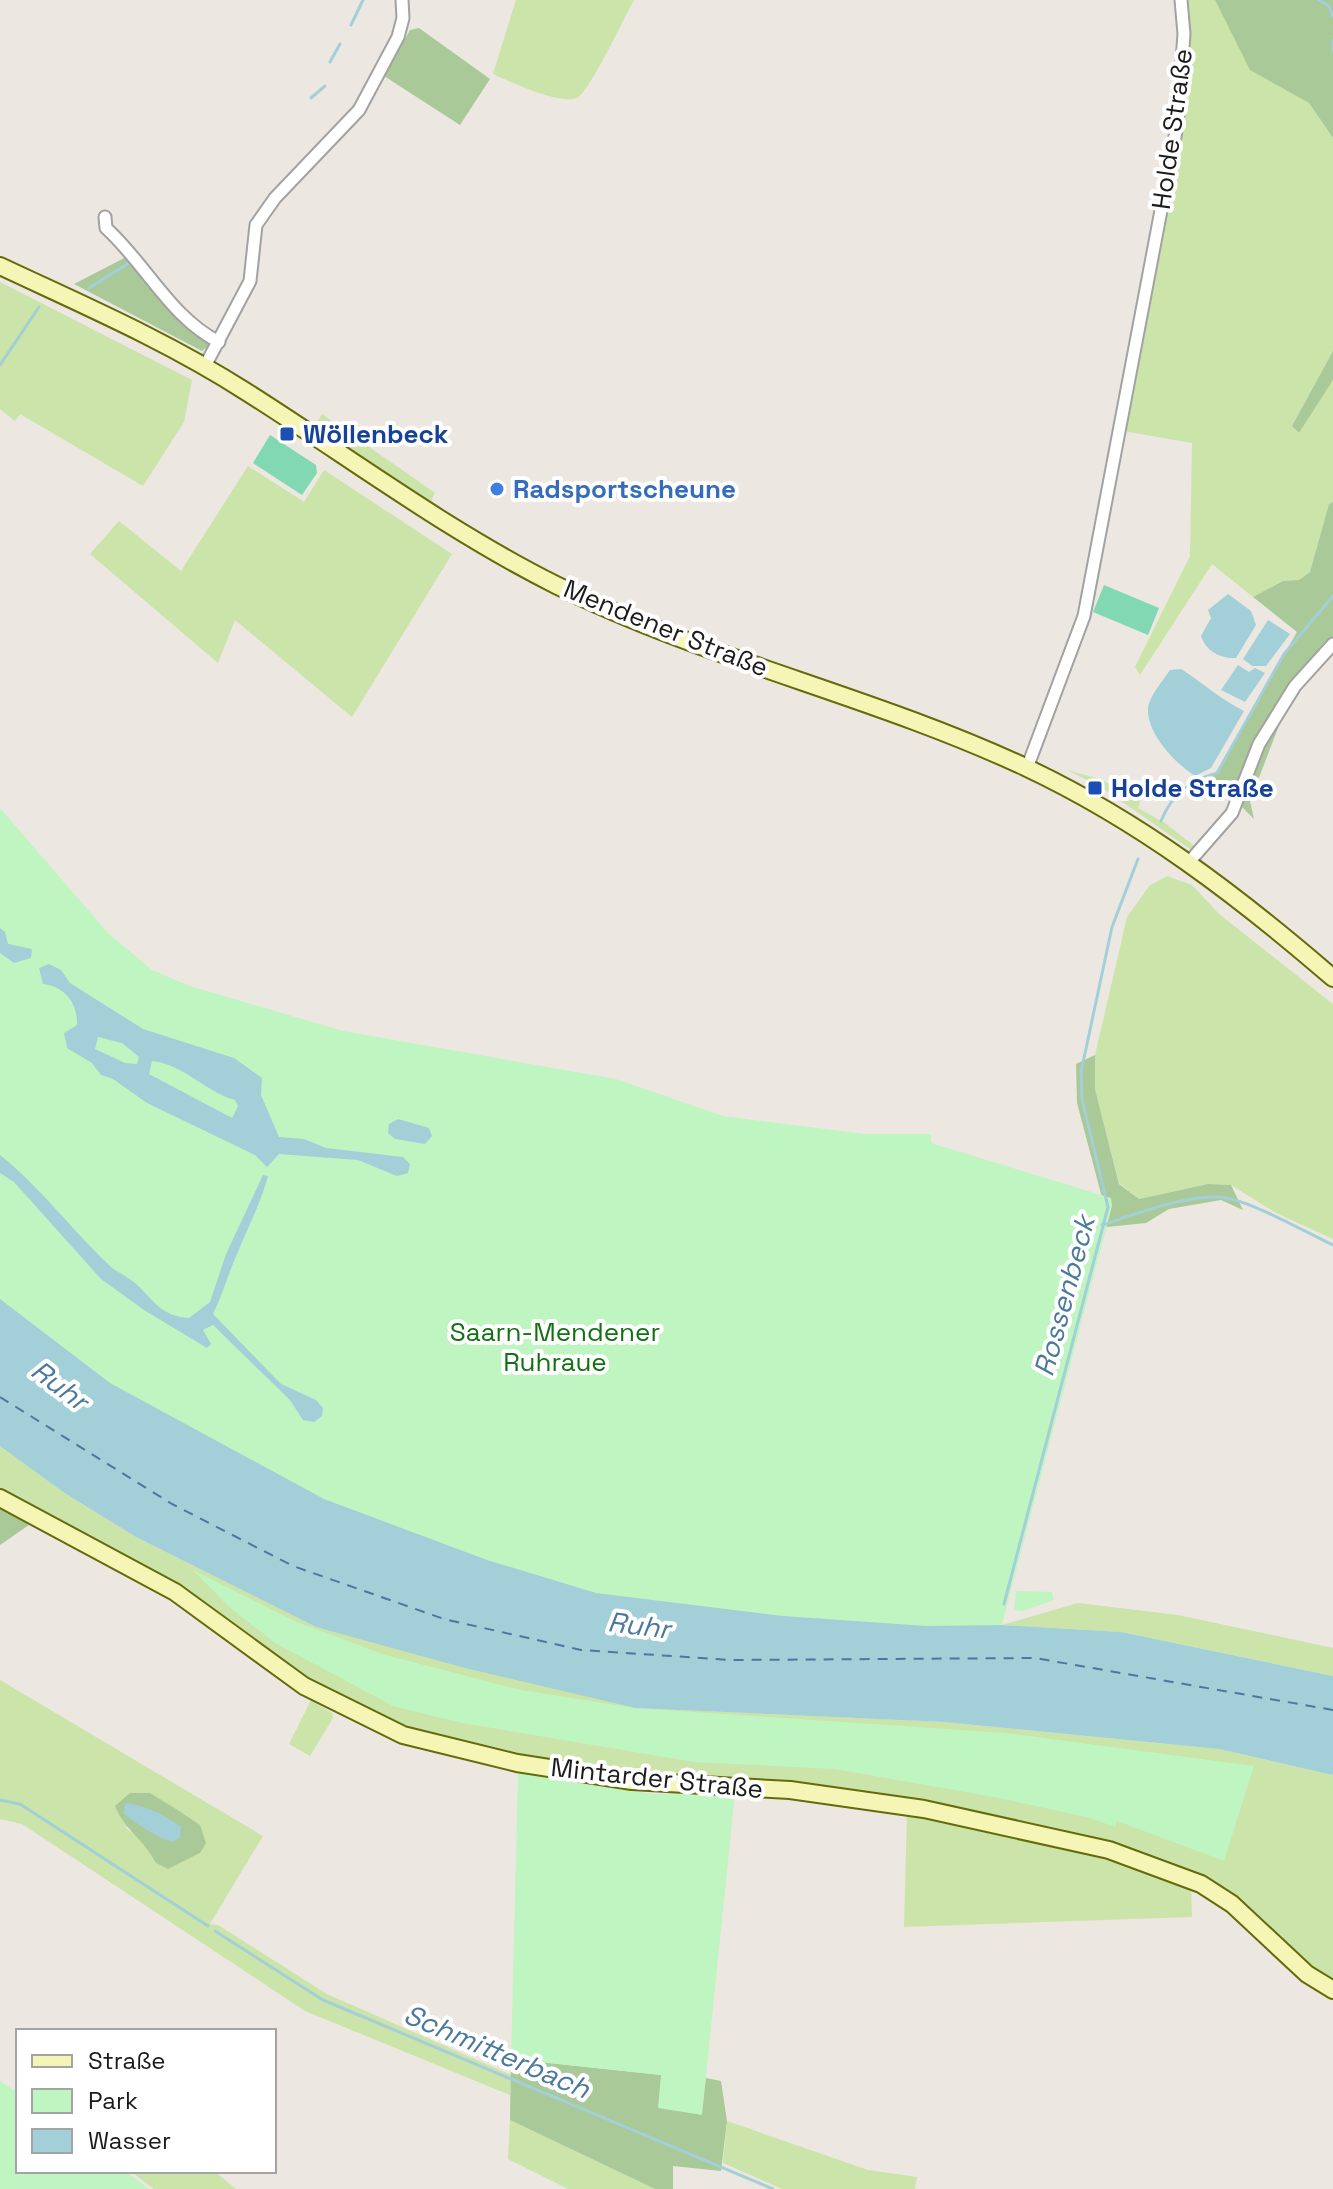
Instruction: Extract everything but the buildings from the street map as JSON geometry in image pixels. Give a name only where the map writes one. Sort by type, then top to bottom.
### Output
[{"type":"main road","name":"Mendener Straße","points":[[0,266],[115,318],[205,366],[431,514],[560,587],[700,647],[940,731],[1027,768],[1090,800],[1190,861],[1333,978]]},
{"type":"main road","name":"Mintarder Straße","points":[[0,1498],[175,1592],[304,1686],[403,1735],[517,1763],[632,1781],[790,1790],[866,1800],[975,1819],[1109,1850],[1201,1884],[1232,1904],[1307,1974],[1333,1990]]},
{"type":"street","points":[[205,366],[250,281],[256,225],[275,198],[359,110],[398,37],[403,18],[402,0]]},
{"type":"street","name":"Holde Straße","points":[[1027,768],[1084,616],[1177,126],[1184,34],[1181,0]]},
{"type":"street","points":[[105,217],[106,228],[130,250],[182,314],[219,342]]},
{"type":"street","points":[[1190,861],[1232,813],[1259,744],[1295,686],[1333,644]]},
{"type":"green space","points":[[516,0],[634,0],[590,83],[577,98],[569,99],[535,92],[493,74]]},
{"type":"green space","points":[[1184,0],[1215,0],[1250,69],[1309,103],[1333,138],[1333,351],[1292,426],[1299,433],[1333,380],[1333,502],[1329,504],[1310,572],[1299,580],[1283,581],[1253,597],[1212,564],[1140,675],[1135,667],[1190,556],[1192,443],[1123,431],[1186,111],[1190,49]]},
{"type":"green space","points":[[1215,0],[1333,0],[1333,138],[1309,103],[1250,70]]},
{"type":"green space","points":[[419,28],[490,79],[460,125],[384,76],[410,30]]},
{"type":"green space","points":[[130,255],[188,326],[210,345],[202,351],[74,284]]},
{"type":"green space","points":[[0,282],[192,380],[184,422],[143,486],[20,414],[15,421],[0,409]]},
{"type":"green space","points":[[1333,351],[1333,380],[1299,433],[1292,426]]},
{"type":"green space","points":[[322,414],[435,493],[431,501],[423,500],[313,428]]},
{"type":"green space","points":[[270,435],[316,465],[317,473],[302,495],[253,463]]},
{"type":"green space","points":[[248,466],[304,502],[324,470],[452,554],[352,717],[235,620],[218,663],[90,554],[119,521],[181,571]]},
{"type":"green space","points":[[1333,502],[1333,639],[1298,676],[1250,801],[1254,819],[1234,799],[1198,778],[1217,772],[1297,632],[1253,597],[1283,581],[1299,580],[1310,572],[1329,504]]},
{"type":"green space","points":[[1104,585],[1159,608],[1148,635],[1093,612]]},
{"type":"green space","points":[[1067,770],[1100,779],[1141,798],[1138,808],[1165,823],[1197,848],[1190,849],[1101,787]]},
{"type":"green space","name":"Saarn-Mendener Ruhraue","points":[[0,808],[108,933],[152,970],[190,986],[343,1031],[616,1079],[723,1116],[866,1134],[931,1134],[931,1143],[1111,1198],[1112,1206],[989,1674],[707,1661],[0,1373]]},
{"type":"green space","points":[[1167,876],[1192,885],[1219,914],[1333,1004],[1333,1239],[1276,1213],[1231,1185],[1208,1184],[1139,1199],[1119,1183],[1095,1089],[1095,1055],[1127,917],[1149,886]]},
{"type":"green space","points":[[1095,1055],[1095,1089],[1119,1184],[1139,1199],[1208,1184],[1231,1185],[1243,1210],[1221,1200],[1169,1209],[1146,1223],[1097,1228],[1104,1205],[1077,1103],[1076,1064]]},
{"type":"green space","points":[[0,1446],[63,1492],[136,1537],[316,1627],[635,1708],[944,1722],[1219,1749],[1333,1775],[1333,1984],[1236,1900],[1079,1837],[513,1757],[405,1731],[344,1704],[0,1490]]},
{"type":"green space","points":[[0,1503],[29,1525],[0,1545]]},
{"type":"green space","points":[[193,1570],[292,1620],[382,1654],[521,1690],[635,1708],[1006,1733],[1254,1766],[1224,1861],[1117,1821],[1115,1827],[1090,1818],[999,1798],[835,1769],[694,1762],[462,1723],[393,1706],[275,1643],[229,1607]]},
{"type":"green space","points":[[1016,1591],[1052,1592],[1054,1600],[1023,1611],[1014,1610]]},
{"type":"green space","points":[[1078,1603],[1178,1615],[1333,1648],[1333,1676],[1121,1632],[1002,1625]]},
{"type":"green space","points":[[0,1680],[263,1836],[210,1924],[218,1925],[327,1994],[511,2075],[510,2095],[305,2011],[22,1824],[0,1819]],"holes":[[[124,1826],[200,1853],[168,1869],[156,1863],[148,1847]]]},
{"type":"green space","points":[[311,1700],[332,1713],[333,1718],[310,1756],[289,1744]]},
{"type":"green space","points":[[518,1773],[654,1794],[735,1793],[702,2115],[658,2108],[661,2075],[511,2059]]},
{"type":"green space","points":[[130,1793],[150,1793],[200,1825],[206,1843],[200,1853],[168,1869],[156,1863],[115,1806]]},
{"type":"green space","points":[[907,1813],[1081,1847],[1191,1887],[1192,1917],[904,1927]]},
{"type":"green space","points":[[511,2059],[662,2075],[701,2115],[706,2078],[721,2081],[727,2121],[721,2171],[673,2166],[673,2189],[655,2189],[510,2120]]},
{"type":"green space","points":[[0,2081],[16,2092],[16,2173],[128,2173],[149,2189],[0,2189]]},
{"type":"green space","points":[[510,2120],[655,2189],[568,2189],[508,2159]]},
{"type":"green space","points":[[727,2121],[868,2170],[917,2177],[915,2189],[782,2189],[723,2163]]},
{"type":"green space","points":[[133,2173],[216,2173],[236,2189],[154,2189]]},
{"type":"water","points":[[1228,594],[1251,611],[1256,625],[1236,658],[1214,653],[1201,636],[1211,618],[1208,610]]},
{"type":"water","points":[[1268,620],[1290,634],[1266,666],[1252,666],[1243,659]]},
{"type":"water","points":[[1238,665],[1249,672],[1255,668],[1265,673],[1245,702],[1221,690]]},
{"type":"water","points":[[1181,669],[1244,711],[1211,768],[1195,776],[1164,747],[1149,719],[1149,704],[1157,689],[1170,670]]},
{"type":"water","points":[[0,928],[5,932],[8,944],[32,949],[31,958],[14,963],[0,953]]},
{"type":"water","points":[[49,964],[61,970],[70,983],[143,1029],[234,1058],[262,1078],[261,1095],[279,1137],[304,1139],[326,1148],[403,1157],[410,1164],[408,1173],[397,1176],[358,1160],[279,1154],[267,1167],[255,1155],[147,1103],[113,1079],[101,1075],[92,1063],[67,1048],[64,1033],[77,1025],[75,1010],[63,992],[43,984],[39,968]],"holes":[[[98,1037],[122,1043],[139,1057],[137,1064],[125,1063],[95,1049]],[[152,1061],[174,1067],[235,1100],[238,1106],[232,1118],[149,1074]]]},
{"type":"water","points":[[398,1119],[429,1128],[432,1136],[425,1144],[395,1139],[388,1133],[389,1124]]},
{"type":"water","points":[[0,1155],[112,1267],[135,1283],[164,1311],[189,1318],[210,1302],[226,1254],[263,1175],[268,1176],[213,1314],[281,1384],[316,1400],[323,1408],[322,1416],[314,1422],[303,1420],[290,1400],[213,1325],[203,1330],[211,1344],[207,1348],[144,1310],[101,1279],[14,1182],[0,1173]]},
{"type":"water","name":"Ruhr","points":[[0,1299],[110,1383],[324,1499],[487,1560],[596,1593],[783,1616],[926,1626],[1002,1625],[1121,1632],[1333,1676],[1333,1775],[1219,1749],[944,1722],[635,1708],[465,1668],[316,1627],[136,1537],[63,1492],[0,1446]]},
{"type":"water","points":[[125,1803],[148,1808],[174,1822],[181,1827],[180,1838],[172,1842],[147,1830],[124,1814]]},
{"type":"waterway","name":"Wöllenbeck","points":[[351,25],[363,0]]},
{"type":"waterway","points":[[1319,0],[1329,6],[1333,17]]},
{"type":"waterway","points":[[1333,40],[1333,51]]},
{"type":"waterway","name":"Wöllenbeck","points":[[330,62],[340,44]]},
{"type":"waterway","name":"Wöllenbeck","points":[[311,98],[325,86]]},
{"type":"waterway","name":"Wöllenbeck","points":[[89,288],[129,263]]},
{"type":"waterway","name":"Wöllenbeck","points":[[0,365],[39,307]]},
{"type":"waterway","name":"Rossenbeck","points":[[1161,821],[1176,796],[1198,780],[1217,773],[1284,654],[1333,596]]},
{"type":"waterway","name":"Rossenbeck","points":[[1004,1604],[1108,1207],[1082,1099],[1081,1072],[1112,927],[1138,859]]},
{"type":"waterway","points":[[1102,1225],[1174,1203],[1218,1197],[1260,1209],[1333,1245]]},
{"type":"waterway","name":"Schmitterbach","points":[[0,1800],[20,1804],[208,1926]]},
{"type":"waterway","name":"Schmitterbach","points":[[215,1931],[323,2000],[773,2189]]},
{"type":"ferry route","points":[[0,1397],[172,1504],[293,1566],[444,1619],[581,1650],[731,1660],[1035,1658],[1333,1710]]},
{"type":"place","name":"Wöllenbeck","points":[[287,434]]},
{"type":"place","name":"Radsportscheune","points":[[497,489]]},
{"type":"place","name":"Holde Straße","points":[[1095,788]]}]
